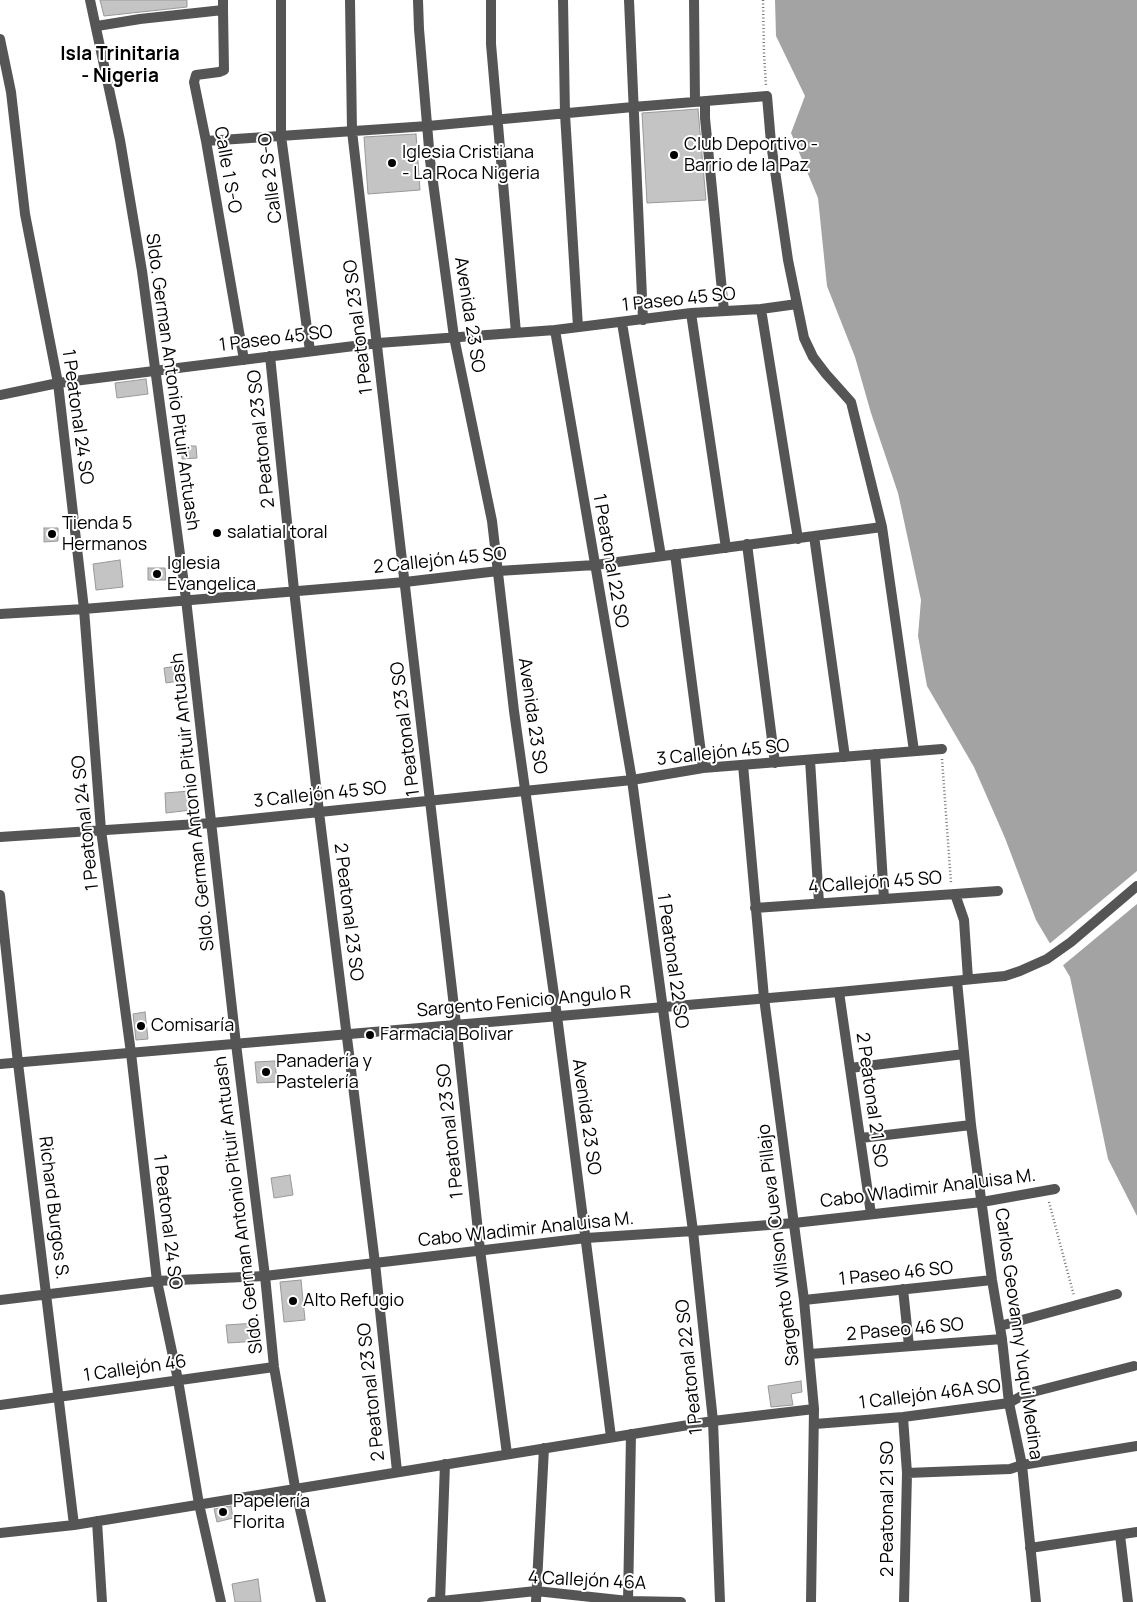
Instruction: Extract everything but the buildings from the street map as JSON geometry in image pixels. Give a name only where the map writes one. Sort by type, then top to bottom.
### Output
[{"type":"street","name":"Sldo. German Antonio Pituir Antuash","points":[[90,0],[120,140],[142,271],[186,599],[274,1367],[295,1488],[321,1602]]},
{"type":"street","name":"Calle 2 S-O","points":[[281,0],[281,136],[310,351]]},
{"type":"street","name":"1 Peatonal 23 SO","points":[[350,0],[352,131],[456,1024],[480,1250],[507,1454]]},
{"type":"street","name":"Avenida 23 SO","points":[[418,0],[430,160],[454,337],[492,521],[514,711],[586,1238],[611,1437]]},
{"type":"street","points":[[491,0],[491,44],[516,333]]},
{"type":"street","points":[[563,0],[565,114],[578,327]]},
{"type":"street","points":[[629,0],[643,320]]},
{"type":"street","points":[[694,0],[700,102],[724,311]]},
{"type":"street","points":[[97,26],[223,5]]},
{"type":"street","name":"Calle 1 S-O","points":[[223,5],[224,70],[196,75],[194,78],[244,360]]},
{"type":"street","name":"1 Peatonal 24 SO","points":[[0,39],[10,92],[25,214],[58,382],[84,609],[101,830],[131,1053],[157,1281],[178,1380],[199,1504],[221,1602]]},
{"type":"street","points":[[206,141],[428,126],[767,96],[771,143],[788,260],[804,338],[813,357],[851,402],[882,528],[914,751]]},
{"type":"street","name":"1 Paseo 45 SO","points":[[0,395],[58,382],[378,343],[554,330],[691,313],[761,309],[797,304]]},
{"type":"street","points":[[761,309],[798,539]]},
{"type":"street","points":[[691,313],[726,548]]},
{"type":"street","points":[[622,323],[661,556]]},
{"type":"street","name":"1 Peatonal 22 SO","points":[[554,330],[632,780],[693,1231],[713,1421],[720,1602]]},
{"type":"street","name":"2 Peatonal 23 SO","points":[[270,356],[319,812],[375,1263],[397,1471]]},
{"type":"street","name":"2 Callejón 45 SO","points":[[0,614],[84,609],[405,582],[498,571],[595,565],[882,528]]},
{"type":"street","points":[[814,536],[845,757]]},
{"type":"street","points":[[747,544],[775,763]]},
{"type":"street","points":[[676,554],[704,768]]},
{"type":"street","name":"3 Callejón 45 SO","points":[[0,837],[212,823],[526,792],[632,780],[704,768],[942,749]]},
{"type":"street","points":[[875,754],[884,899]]},
{"type":"street","points":[[810,760],[819,903]]},
{"type":"street","name":"Sargento Wilson Cueva Pillajo","points":[[743,765],[764,998],[810,1354],[815,1424],[811,1602]]},
{"type":"street","name":"Sargento Fenicio Angulo R","points":[[0,1064],[1005,976],[1047,958],[1072,942],[1137,886]]},
{"type":"street","name":"4 Callejón 45 SO","points":[[755,908],[998,892]]},
{"type":"street","name":"Carlos Geovanny Yuqui Medina","points":[[955,894],[964,920],[962,980],[964,1054],[971,1126],[1002,1339],[1009,1403],[1022,1465],[1036,1602]]},
{"type":"street","name":"Richard Burgos S.","points":[[0,895],[18,1063],[74,1525]]},
{"type":"street","name":"2 Peatonal 21 SO","points":[[839,992],[871,1214]]},
{"type":"street","points":[[850,1068],[964,1054]]},
{"type":"street","points":[[861,1138],[971,1126]]},
{"type":"street","name":"Cabo Wladimir Analuisa M.","points":[[0,1300],[157,1281],[265,1276],[586,1238],[693,1231],[871,1214],[982,1202],[1050,1190]]},
{"type":"street","name":"1 Paseo 46 SO","points":[[804,1300],[992,1280]]},
{"type":"street","points":[[904,1289],[909,1346]]},
{"type":"street","points":[[1000,1326],[1117,1294]]},
{"type":"street","name":"2 Paseo 46 SO","points":[[810,1354],[1002,1339]]},
{"type":"street","name":"1 Callejón 46A SO","points":[[815,1424],[903,1417],[1009,1403],[1025,1394],[1134,1366]]},
{"type":"street","name":"1 Callejón 46","points":[[0,1405],[274,1367]]},
{"type":"street","points":[[0,1534],[74,1525],[713,1421],[814,1409]]},
{"type":"street","name":"2 Peatonal 21 SO","points":[[903,1417],[907,1473],[904,1602]]},
{"type":"street","points":[[628,1601],[631,1434]]},
{"type":"street","points":[[907,1473],[1005,1470],[1022,1465],[1137,1446]]},
{"type":"street","points":[[536,1597],[544,1448]]},
{"type":"street","points":[[440,1602],[445,1464]]},
{"type":"street","points":[[96,1521],[102,1602]]},
{"type":"street","points":[[1030,1548],[1137,1532]]},
{"type":"street","points":[[1120,1535],[1128,1602]]},
{"type":"street","name":"4 Callejón 46A","points":[[432,1602],[536,1597],[680,1602]]},
{"type":"path","points":[[763,0],[767,96]]},
{"type":"path","points":[[942,749],[951,884],[955,894]]},
{"type":"path","points":[[1050,1190],[1077,1306]]},
{"type":"shaded area","points":[[775,0],[1137,0],[1137,1216],[1108,1159],[1070,977],[1036,920],[1005,838],[974,767],[927,686],[918,636],[921,600],[898,493],[871,413],[855,357],[827,286],[818,198],[791,133],[805,96],[776,36]]},
{"type":"pier","points":[[1137,871],[1137,904],[1061,967],[1048,945]]},
{"type":"place","name":"Club Deportivo - Barrio de la Paz","points":[[674,155]]},
{"type":"place","name":"Iglesia Cristiana - La Roca Nigeria","points":[[392,163]]},
{"type":"place","name":"salatial toral","points":[[217,533]]},
{"type":"place","name":"Tienda 5 Hermanos","points":[[52,534]]},
{"type":"place","name":"Iglesia Evangelica","points":[[157,574]]},
{"type":"place","name":"Comisaría","points":[[141,1026]]},
{"type":"place","name":"Farmacia Bolivar","points":[[370,1035]]},
{"type":"place","name":"Panadería y Pastelería","points":[[266,1072]]},
{"type":"place","name":"Alto Refugio","points":[[293,1301]]},
{"type":"place","name":"Papelería Florita","points":[[223,1512]]},
{"type":"district","name":"Isla Trinitaria - Nigeria","points":[[120,66]]}]
